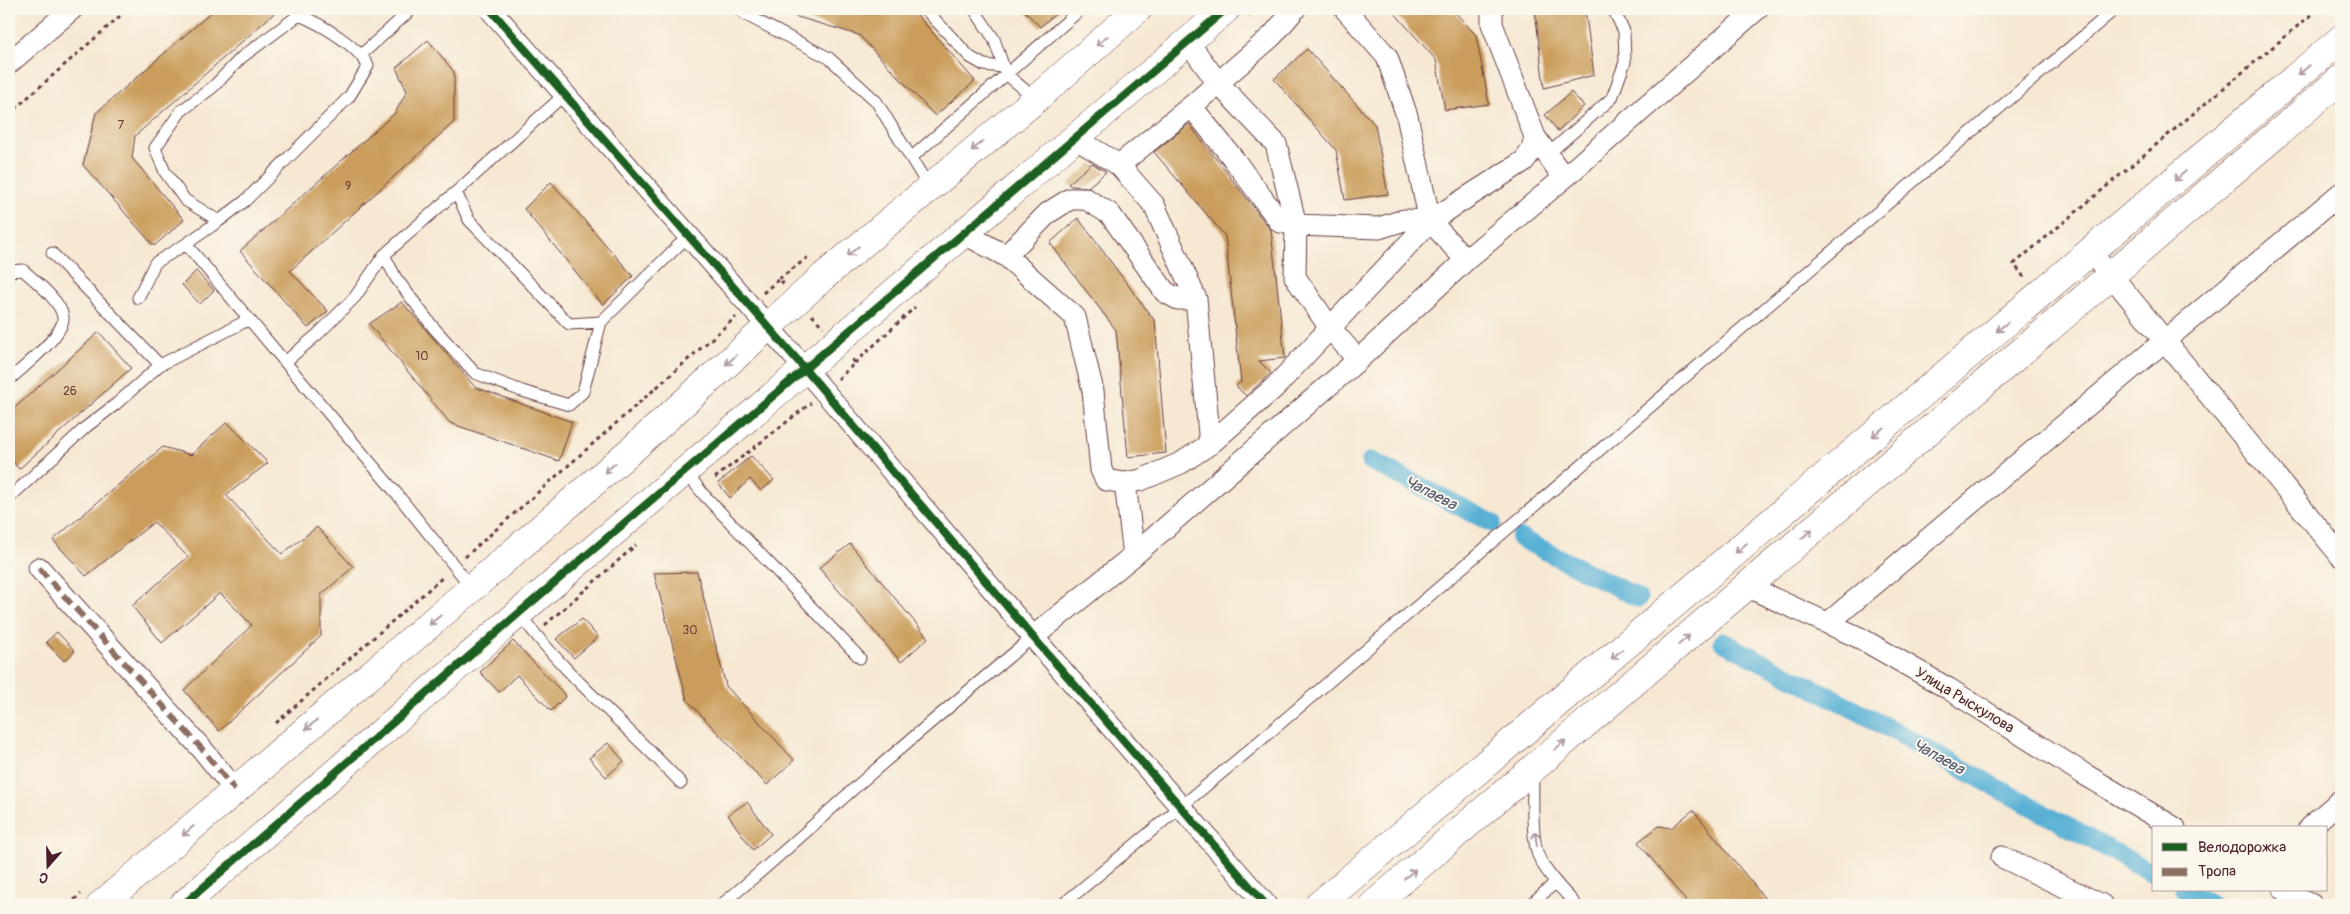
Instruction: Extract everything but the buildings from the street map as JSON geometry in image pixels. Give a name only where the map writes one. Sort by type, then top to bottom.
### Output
[{"type":"street","points":[[9,63],[72,9]]},
{"type":"street","points":[[490,9],[806,370],[1033,638],[1266,905]]},
{"type":"street","points":[[92,899],[235,790],[472,588],[798,300],[929,187],[1036,99],[1138,9]]},
{"type":"street","points":[[183,905],[527,624],[693,480],[771,399],[1226,9]]},
{"type":"street","points":[[1119,165],[1194,104],[1272,36],[1295,9]]},
{"type":"street","points":[[1345,9],[1387,57],[1406,116],[1430,220],[1466,260]]},
{"type":"street","points":[[1492,9],[1492,24],[1535,137],[1564,178]]},
{"type":"street","points":[[1033,638],[1134,555],[1358,360],[1466,260],[1564,178],[1757,9]]},
{"type":"street","points":[[1319,905],[2341,39]]},
{"type":"street","points":[[1188,42],[1218,83],[1276,144],[1296,225],[1295,277],[1330,328],[1358,360]]},
{"type":"street","points":[[1373,905],[2341,79]]},
{"type":"street","points":[[1194,104],[1195,111],[1280,222],[1296,225],[1379,228],[1404,220],[1430,220]]},
{"type":"street","points":[[963,233],[1006,256],[1075,317],[1092,392],[1101,470],[1106,480],[1125,483],[1141,480],[1182,463],[1210,444],[1275,387],[1430,220],[1524,161],[1532,150],[1535,137]]},
{"type":"street","points":[[1076,138],[1119,165],[1154,205],[1196,299],[1210,444]]},
{"type":"street","points":[[1828,623],[2341,193]]},
{"type":"street","points":[[1006,256],[1048,213],[1070,199],[1086,199],[1110,214],[1165,292],[1178,299],[1196,299]]},
{"type":"street","points":[[2090,253],[2111,275],[2341,556]]},
{"type":"street","points":[[1125,483],[1134,555]]},
{"type":"street","points":[[39,568],[202,749],[235,790]]},
{"type":"street","name":"Улица Рыскулова","points":[[1746,586],[1860,638],[1949,689],[2084,774],[2173,826]]},
{"type":"street","points":[[2311,826],[2341,800]]},
{"type":"street","points":[[2002,857],[2102,905]]},
{"type":"street","points":[[2288,892],[2312,905]]},
{"type":"lane","points":[[362,54],[412,9]]},
{"type":"lane","points":[[739,9],[746,15],[829,58],[876,101],[929,187]]},
{"type":"lane","points":[[925,9],[970,57],[984,65],[1004,70],[1036,99]]},
{"type":"lane","points":[[974,9],[994,40],[1004,70]]},
{"type":"lane","points":[[911,158],[1004,70],[1081,9]]},
{"type":"lane","points":[[1547,155],[1612,98],[1625,62],[1624,31],[1613,9]]},
{"type":"lane","points":[[1062,905],[1181,807],[1598,452],[1797,279],[1922,176],[2115,9]]},
{"type":"lane","points":[[138,298],[154,263],[186,244],[219,221],[245,201],[349,97],[368,66],[362,54],[323,25],[298,15],[242,58],[213,87],[181,111],[155,148],[165,172],[184,200],[219,221]]},
{"type":"lane","points":[[285,362],[318,334],[355,297],[384,255],[564,95]]},
{"type":"lane","points":[[456,192],[468,220],[568,324],[601,322]]},
{"type":"lane","points":[[384,255],[396,278],[433,327],[474,373],[570,405],[583,392],[601,322],[688,236]]},
{"type":"lane","points":[[186,244],[472,588]]},
{"type":"lane","points":[[52,253],[160,365]]},
{"type":"lane","points":[[9,271],[23,270],[51,296],[63,316],[62,326],[52,340],[9,380]]},
{"type":"lane","points":[[9,498],[86,427],[116,404],[160,365],[248,320]]},
{"type":"lane","points":[[693,480],[860,658]]},
{"type":"lane","points":[[527,624],[680,783]]},
{"type":"lane","points":[[722,905],[777,860],[857,786],[943,712],[1033,638]]},
{"type":"lane","points":[[1533,769],[1532,807],[1538,855],[1555,883],[1576,905]]},
{"type":"lane","points":[[1530,905],[1555,883]]},
{"type":"path","points":[[9,114],[128,9]]},
{"type":"path","points":[[2039,295],[2014,264],[2318,9]]},
{"type":"path","points":[[272,727],[715,338],[779,279],[855,363],[789,422],[693,480]]},
{"type":"path","points":[[771,399],[789,422]]},
{"type":"path","points":[[527,624],[642,540]]},
{"type":"path","points":[[68,905],[92,899]]},
{"type":"waterway","name":"Чапаева","points":[[1371,461],[1492,523]]},
{"type":"waterway","name":"Чапаева","points":[[1520,538],[1638,598]]},
{"type":"waterway","name":"Чапаева","points":[[1723,642],[1852,708],[2152,873]]},
{"type":"waterway","name":"Чапаева","points":[[2188,892],[2211,905]]},
{"type":"marked path","points":[[39,568],[202,749],[235,790]]},
{"type":"cycle path","points":[[490,9],[806,370],[1033,637],[1266,905]]},
{"type":"cycle path","points":[[183,905],[519,613],[1226,9]]}]
